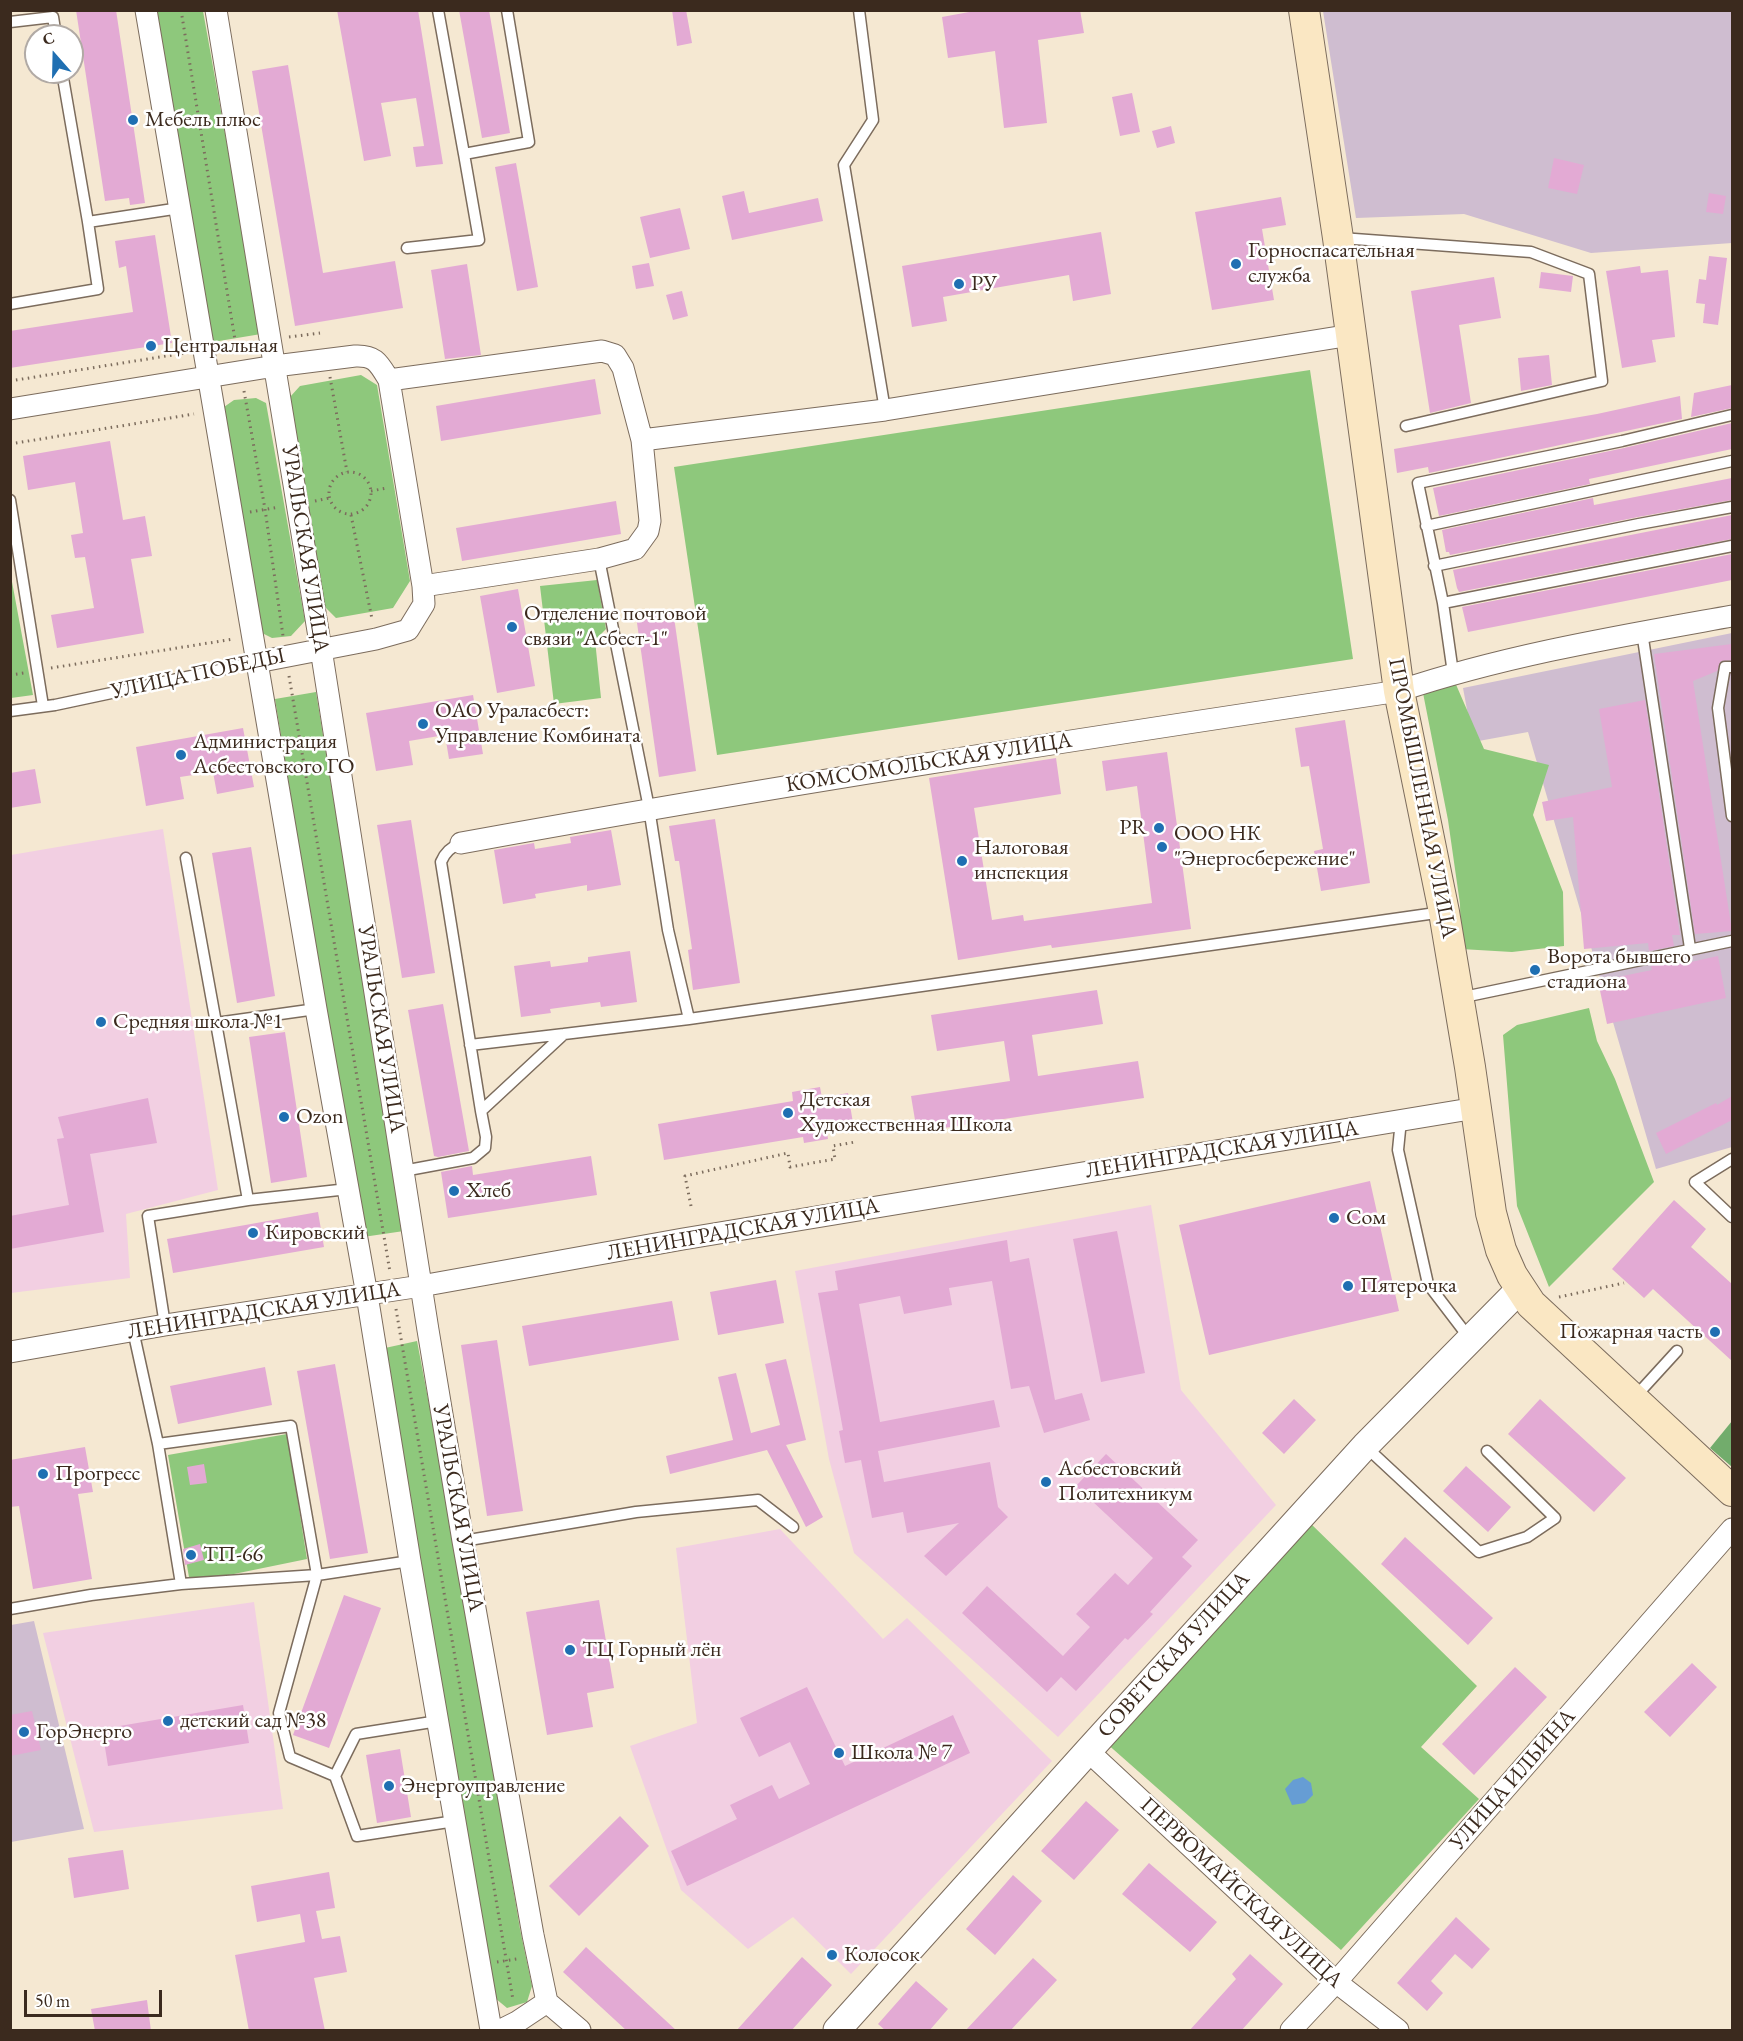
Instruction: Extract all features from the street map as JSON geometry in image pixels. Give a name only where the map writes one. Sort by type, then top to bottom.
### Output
[{"type":"main road","name":"ПРОМЫШЛЕННАЯ УЛИЦА","points":[[1304,10],[1338,238],[1399,690],[1444,912],[1491,1213],[1512,1275],[1526,1296],[1633,1400],[1725,1480]]},
{"type":"street","points":[[146,10],[491,2031]]},
{"type":"street","name":"УРАЛЬСКАЯ УЛИЦА","points":[[216,10],[271,339],[463,1541],[547,2002]]},
{"type":"street","points":[[642,440],[885,410],[1351,335]]},
{"type":"street","points":[[10,409],[275,366],[368,355],[378,363],[389,380],[602,351],[615,355],[623,368],[642,440],[650,521],[648,531],[635,549],[599,559],[423,586]]},
{"type":"street","name":"УЛИЦА ПОБЕДЫ","points":[[257,662],[376,639],[408,630],[424,604],[389,380]]},
{"type":"street","name":"КОМСОМОЛЬСКАЯ УЛИЦА","points":[[461,843],[649,808],[917,764],[1399,690],[1453,673],[1642,632],[1732,616]]},
{"type":"street","name":"ЛЕНИНГРАДСКАЯ УЛИЦА","points":[[10,1352],[133,1330],[367,1295],[694,1238],[1476,1108]]},
{"type":"street","name":"СОВЕТСКАЯ УЛИЦА","points":[[837,2031],[1365,1446],[1471,1340],[1526,1296]]},
{"type":"street","name":"УЛИЦА ИЛЬИНА","points":[[1291,2031],[1732,1529]]},
{"type":"street","name":"ПЕРВОМАЙСКАЯ УЛИЦА","points":[[1088,1751],[1336,1982],[1398,2031]]},
{"type":"street","points":[[509,2026],[547,2002],[580,2031]]},
{"type":"lane","points":[[407,249],[479,240],[438,10]]},
{"type":"lane","points":[[464,154],[529,142],[507,10]]},
{"type":"lane","points":[[858,10],[873,120],[844,165],[885,410]]},
{"type":"lane","points":[[10,22],[53,17],[54,24]]},
{"type":"lane","points":[[10,304],[98,289],[64,84]]},
{"type":"lane","points":[[88,222],[180,208]]},
{"type":"lane","points":[[1338,238],[1531,252],[1589,274],[1602,381],[1406,426]]},
{"type":"lane","points":[[1453,673],[1443,603],[1418,483],[1732,416]]},
{"type":"lane","points":[[1426,526],[1732,461]]},
{"type":"lane","points":[[10,500],[43,706]]},
{"type":"lane","points":[[1434,566],[1732,507]]},
{"type":"lane","points":[[1443,603],[1732,546]]},
{"type":"lane","points":[[599,559],[649,808],[668,930],[688,1019]]},
{"type":"lane","points":[[1642,632],[1690,948]]},
{"type":"lane","name":"УЛИЦА ПОБЕДЫ","points":[[10,711],[257,662]]},
{"type":"lane","points":[[1732,667],[1725,668],[1718,708],[1732,816]]},
{"type":"lane","points":[[403,1171],[473,1158],[485,1148],[486,1137],[441,862],[444,854],[461,843]]},
{"type":"lane","points":[[186,858],[248,1200]]},
{"type":"lane","points":[[470,1045],[688,1019],[1444,912]]},
{"type":"lane","points":[[1459,998],[1732,941]]},
{"type":"lane","points":[[216,1023],[316,1009]]},
{"type":"lane","points":[[481,1111],[564,1034]]},
{"type":"lane","points":[[1401,1120],[1398,1150],[1428,1284],[1471,1340]]},
{"type":"lane","points":[[1732,1159],[1695,1182],[1732,1217]]},
{"type":"lane","points":[[165,1325],[148,1216],[248,1200],[348,1189]]},
{"type":"lane","points":[[133,1330],[158,1444],[181,1584]]},
{"type":"lane","points":[[1633,1400],[1677,1351]]},
{"type":"lane","points":[[158,1444],[291,1426],[317,1575],[279,1713],[290,1757],[335,1776]]},
{"type":"lane","points":[[1365,1446],[1479,1552],[1527,1537],[1555,1518],[1487,1451]]},
{"type":"lane","points":[[463,1541],[636,1512],[758,1500],[793,1527]]},
{"type":"lane","points":[[10,1609],[91,1595],[181,1584],[317,1575],[410,1561]]},
{"type":"lane","points":[[438,1721],[356,1734],[335,1776],[357,1836],[455,1821]]},
{"type":"path","points":[[181,10],[265,510],[286,656],[394,1290],[399,1333],[507,1961],[509,2026]]},
{"type":"path","points":[[10,381],[320,333]]},
{"type":"path","points":[[327,359],[347,472]]},
{"type":"path","points":[[10,444],[194,414]]},
{"type":"path","points":[[347,472],[354,472],[366,479],[371,491],[364,510],[351,515],[337,510],[329,498],[329,491],[335,478],[347,472]]},
{"type":"path","points":[[351,515],[376,639]]},
{"type":"path","points":[[10,675],[236,639]]},
{"type":"path","points":[[691,1206],[685,1176],[788,1153],[790,1167],[836,1159],[833,1146],[855,1142]]},
{"type":"path","points":[[1526,1296],[1624,1283]]},
{"type":"path","points":[[480,1965],[537,1957]]},
{"type":"shaded area","points":[[1323,11],[1732,11],[1732,243],[1591,253],[1464,214],[1356,218]]},
{"type":"shaded area","points":[[1732,633],[1732,1147],[1656,1169],[1528,732],[1473,742],[1463,688]]},
{"type":"shaded area","name":"Средняя школа №1","points":[[163,829],[218,1190],[126,1214],[130,1278],[11,1293],[11,855]]},
{"type":"shaded area","name":"Асбестовский Политехникум","points":[[1151,1205],[1181,1390],[1276,1505],[1058,1737],[854,1553],[829,1459],[795,1271]]},
{"type":"shaded area","name":"Школа № 7","points":[[780,1529],[883,1639],[907,1618],[1052,1761],[851,1974],[793,1917],[748,1949],[681,1890],[630,1746],[697,1723],[676,1548]]},
{"type":"shaded area","name":"детский сад №38","points":[[254,1602],[283,1809],[94,1832],[43,1633]]},
{"type":"shaded area","points":[[34,1621],[84,1829],[11,1842],[11,1625]]},
{"type":"green space","points":[[157,11],[203,11],[261,334],[213,342]]},
{"type":"green space","points":[[1310,370],[1353,659],[717,755],[674,467]]},
{"type":"green space","points":[[361,375],[377,385],[410,581],[393,608],[336,618],[321,603],[290,397],[300,386]]},
{"type":"green space","points":[[256,398],[266,403],[305,621],[291,636],[272,638],[258,631],[224,407],[234,400]]},
{"type":"green space","points":[[10,571],[33,695],[11,698],[10,698]]},
{"type":"green space","points":[[597,580],[606,629],[595,640],[601,698],[554,704],[540,586]]},
{"type":"green space","points":[[1454,680],[1484,749],[1549,765],[1533,815],[1563,892],[1564,946],[1512,952],[1461,949],[1460,904],[1448,820],[1423,693]]},
{"type":"green space","points":[[316,692],[404,1231],[363,1237],[275,699]]},
{"type":"green space","points":[[1589,1008],[1597,1041],[1615,1079],[1654,1182],[1549,1287],[1517,1206],[1503,1035],[1517,1025]]},
{"type":"green space","points":[[417,1341],[450,1514],[520,1929],[532,1986],[527,2002],[507,2008],[495,1998],[385,1348]]},
{"type":"green space","points":[[1732,1421],[1732,1467],[1710,1448]]},
{"type":"green space","points":[[287,1434],[307,1559],[190,1583],[168,1455]]},
{"type":"green space","points":[[1308,1521],[1477,1686],[1421,1747],[1479,1799],[1341,1950],[1105,1742]]},
{"type":"water","points":[[1303,1777],[1311,1783],[1313,1795],[1305,1803],[1292,1805],[1285,1789],[1293,1780]]},
{"type":"building","points":[[76,10],[116,10],[145,203],[130,205],[129,198],[105,201],[84,63],[84,24],[78,24]]},
{"type":"building","points":[[337,10],[418,10],[443,164],[416,167],[413,147],[424,146],[416,98],[381,103],[391,156],[364,161]]},
{"type":"building","points":[[459,10],[489,10],[510,133],[482,138]]},
{"type":"building","points":[[672,10],[686,10],[692,43],[677,46]]},
{"type":"building","points":[[980,10],[1080,10],[1084,33],[1038,40],[1047,123],[1004,128],[995,51],[948,58],[942,17]]},
{"type":"building","points":[[288,65],[323,273],[395,261],[403,308],[295,326],[252,71]]},
{"type":"building","points":[[1132,93],[1140,132],[1120,136],[1112,97]]},
{"type":"building","points":[[1171,126],[1175,143],[1157,148],[1152,131]]},
{"type":"building","points":[[1554,158],[1584,165],[1577,194],[1548,188]]},
{"type":"building","points":[[516,163],[538,287],[517,291],[495,167]]},
{"type":"building","points":[[744,191],[749,213],[818,198],[823,221],[732,240],[722,196]]},
{"type":"building","points":[[1709,193],[1726,196],[1723,214],[1706,212]]},
{"type":"building","name":"Горноспасательная служба","points":[[1281,197],[1286,225],[1262,229],[1274,300],[1212,310],[1195,212]]},
{"type":"building","points":[[680,208],[690,249],[650,258],[640,217]]},
{"type":"building","name":"РУ","points":[[1101,232],[1111,294],[1073,301],[1069,275],[943,297],[947,321],[912,327],[902,266]]},
{"type":"building","points":[[155,235],[172,343],[10,368],[10,331],[133,312],[126,266],[119,268],[115,241]]},
{"type":"building","points":[[1709,256],[1727,258],[1718,325],[1703,323],[1705,304],[1696,303],[1699,279],[1706,280]]},
{"type":"building","points":[[649,263],[654,286],[636,289],[632,266]]},
{"type":"building","points":[[467,264],[481,355],[445,359],[431,270]]},
{"type":"building","points":[[1640,266],[1641,273],[1668,270],[1675,337],[1652,340],[1656,362],[1622,368],[1606,271]]},
{"type":"building","points":[[1541,272],[1573,276],[1571,292],[1539,288]]},
{"type":"building","points":[[1494,277],[1501,318],[1459,325],[1471,403],[1430,413],[1411,291]]},
{"type":"building","points":[[682,291],[688,316],[673,320],[666,295]]},
{"type":"building","points":[[1549,355],[1552,385],[1521,391],[1518,358]]},
{"type":"building","points":[[595,379],[601,414],[441,441],[436,406]]},
{"type":"building","points":[[1732,385],[1732,408],[1691,417],[1694,393]]},
{"type":"building","points":[[1680,396],[1682,419],[1429,473],[1428,467],[1397,473],[1394,449],[1597,414]]},
{"type":"building","points":[[1732,423],[1732,449],[1589,479],[1590,484],[1439,516],[1433,488]]},
{"type":"building","points":[[110,441],[123,520],[145,516],[152,556],[131,559],[144,633],[57,648],[51,615],[94,608],[85,557],[75,558],[71,535],[83,533],[75,482],[28,490],[23,456]]},
{"type":"building","points":[[1732,478],[1732,500],[1450,555],[1446,552],[1442,530],[1593,498],[1594,505]]},
{"type":"building","points":[[616,501],[621,534],[462,561],[456,528]]},
{"type":"building","points":[[1732,515],[1732,539],[1459,592],[1457,588],[1453,570]]},
{"type":"building","points":[[1732,554],[1732,580],[1468,632],[1462,607]]},
{"type":"building","points":[[518,589],[535,686],[497,693],[480,596]]},
{"type":"building","points":[[673,610],[696,771],[659,777],[636,616]]},
{"type":"building","points":[[1732,644],[1732,660],[1721,661],[1717,671],[1693,681],[1732,931],[1695,934],[1654,654]]},
{"type":"building","name":"ОАО Ураласбест: Управление Комбината","points":[[473,695],[483,754],[449,759],[445,735],[409,741],[413,765],[376,771],[366,713]]},
{"type":"building","points":[[1645,700],[1680,935],[1672,935],[1674,946],[1649,951],[1648,943],[1584,949],[1573,817],[1546,821],[1542,802],[1612,787],[1599,709]]},
{"type":"building","points":[[1345,720],[1370,883],[1321,891],[1314,851],[1323,849],[1309,766],[1301,767],[1295,728]]},
{"type":"building","points":[[243,728],[254,787],[217,794],[213,772],[180,777],[184,799],[146,806],[136,747]]},
{"type":"building","points":[[1167,752],[1191,929],[1052,948],[1051,945],[958,960],[929,778],[1056,758],[1061,794],[974,808],[992,920],[1023,915],[1024,921],[1152,903],[1137,786],[1106,791],[1102,761]]},
{"type":"building","points":[[35,769],[41,803],[10,808],[10,773]]},
{"type":"building","points":[[715,819],[740,983],[693,990],[688,950],[692,949],[679,861],[675,861],[669,826]]},
{"type":"building","points":[[411,820],[435,973],[402,978],[377,825]]},
{"type":"building","points":[[611,830],[621,885],[587,891],[587,885],[535,894],[536,898],[503,904],[494,850],[534,843],[535,849],[571,843],[570,837]]},
{"type":"building","points":[[251,847],[275,996],[237,1003],[212,853]]},
{"type":"building","points":[[630,951],[637,1002],[601,1007],[600,1002],[550,1009],[551,1013],[521,1017],[514,966],[550,961],[551,967],[588,962],[588,957]]},
{"type":"building","points":[[1718,956],[1726,998],[1607,1024],[1598,981],[1652,970],[1651,966],[1676,960],[1677,965]]},
{"type":"building","points":[[1097,990],[1103,1024],[1032,1035],[1038,1076],[1138,1061],[1144,1098],[917,1132],[911,1096],[1010,1081],[1004,1041],[937,1051],[931,1015]]},
{"type":"building","points":[[443,1004],[469,1151],[438,1157],[434,1156],[408,1010]]},
{"type":"building","points":[[285,1032],[307,1177],[271,1183],[249,1037]]},
{"type":"building","name":"Детская Художественная Школа","points":[[820,1087],[822,1098],[848,1093],[854,1129],[827,1133],[828,1139],[804,1143],[803,1137],[664,1160],[658,1124],[793,1101],[792,1092]]},
{"type":"building","points":[[1732,1096],[1732,1120],[1666,1154],[1656,1133]]},
{"type":"building","points":[[148,1098],[157,1143],[90,1154],[104,1232],[10,1249],[10,1216],[69,1205],[57,1139],[64,1138],[58,1117]]},
{"type":"building","points":[[591,1156],[597,1195],[448,1218],[441,1172],[472,1166],[473,1175]]},
{"type":"building","points":[[1370,1181],[1399,1311],[1209,1355],[1179,1225]]},
{"type":"building","points":[[1674,1200],[1706,1229],[1691,1247],[1732,1284],[1732,1361],[1653,1289],[1644,1298],[1612,1269]]},
{"type":"building","points":[[318,1212],[324,1247],[173,1273],[167,1239]]},
{"type":"building","points":[[1117,1231],[1145,1373],[1101,1382],[1073,1239]]},
{"type":"building","points":[[1007,1240],[1010,1262],[1029,1258],[1055,1400],[1082,1393],[1090,1420],[1044,1433],[1029,1386],[1011,1389],[992,1281],[949,1288],[952,1305],[904,1314],[900,1296],[859,1304],[880,1422],[994,1400],[1000,1427],[878,1451],[884,1482],[990,1462],[998,1507],[1008,1517],[946,1576],[924,1556],[959,1523],[907,1533],[903,1512],[872,1518],[861,1460],[845,1463],[839,1431],[843,1430],[818,1293],[838,1290],[835,1271]]},
{"type":"building","points":[[776,1280],[784,1323],[718,1335],[710,1292]]},
{"type":"building","points":[[672,1301],[679,1340],[529,1366],[522,1326]]},
{"type":"building","points":[[497,1340],[523,1511],[487,1516],[461,1345]]},
{"type":"building","points":[[786,1359],[806,1440],[786,1445],[823,1517],[806,1527],[767,1450],[670,1474],[666,1456],[733,1440],[718,1377],[736,1373],[751,1433],[780,1425],[765,1364]]},
{"type":"building","points":[[335,1364],[368,1553],[330,1559],[297,1371]]},
{"type":"building","points":[[265,1367],[272,1405],[178,1424],[170,1386]]},
{"type":"building","points":[[1294,1399],[1316,1420],[1284,1454],[1262,1433]]},
{"type":"building","points":[[1540,1399],[1626,1478],[1594,1512],[1508,1434]]},
{"type":"building","points":[[85,1447],[93,1492],[78,1494],[92,1579],[33,1589],[19,1506],[10,1507],[10,1460]]},
{"type":"building","points":[[1106,1454],[1198,1540],[1182,1557],[1192,1566],[1150,1612],[1153,1614],[1128,1640],[1125,1638],[1076,1691],[1061,1677],[1047,1692],[962,1613],[987,1586],[1063,1656],[1090,1627],[1076,1614],[1115,1573],[1128,1585],[1153,1558],[1076,1486]]},
{"type":"building","points":[[204,1464],[207,1483],[190,1485],[187,1467]]},
{"type":"building","points":[[1466,1466],[1511,1507],[1488,1532],[1443,1491]]},
{"type":"building","points":[[1405,1537],[1493,1618],[1468,1645],[1381,1564]]},
{"type":"building","name":"ТП-66","points":[[200,1544],[204,1560],[185,1565],[183,1549]]},
{"type":"building","points":[[344,1595],[381,1608],[329,1748],[293,1735]]},
{"type":"building","name":"ТЦ Горный лён","points":[[599,1600],[614,1688],[587,1693],[593,1727],[547,1735],[526,1612]]},
{"type":"building","points":[[1692,1663],[1717,1687],[1670,1737],[1644,1712]]},
{"type":"building","points":[[1515,1667],[1547,1697],[1474,1775],[1442,1744]]},
{"type":"building","points":[[807,1687],[845,1766],[953,1715],[970,1753],[687,1886],[671,1851],[737,1819],[730,1805],[772,1785],[779,1799],[810,1784],[790,1742],[759,1757],[740,1718]]},
{"type":"building","points":[[243,1705],[249,1743],[108,1766],[102,1729]]},
{"type":"building","name":"ГорЭнерго","points":[[32,1711],[41,1750],[10,1756],[10,1715]]},
{"type":"building","name":"Энергоуправление","points":[[400,1749],[411,1817],[377,1823],[366,1755]]},
{"type":"building","points":[[1086,1801],[1119,1830],[1074,1880],[1041,1851]]},
{"type":"building","points":[[620,1816],[649,1846],[579,1916],[549,1886]]},
{"type":"building","points":[[123,1850],[129,1889],[74,1898],[68,1858]]},
{"type":"building","points":[[1149,1863],[1217,1922],[1190,1952],[1122,1894]]},
{"type":"building","points":[[329,1872],[335,1908],[316,1911],[322,1939],[340,1936],[347,1972],[314,1978],[325,2031],[249,2031],[235,1955],[305,1942],[300,1914],[257,1922],[251,1886]]},
{"type":"building","points":[[1013,1875],[1042,1901],[995,1955],[966,1929]]},
{"type":"building","points":[[1456,1917],[1490,1949],[1472,1969],[1455,1954],[1431,1981],[1443,1993],[1427,2011],[1397,1983]]},
{"type":"building","points":[[586,1947],[677,2031],[627,2031],[563,1972]]},
{"type":"building","points":[[1250,1954],[1283,1984],[1241,2031],[1189,2031],[1236,1979],[1232,1974]]},
{"type":"building","points":[[802,1957],[832,1985],[791,2031],[736,2031]]},
{"type":"building","points":[[1033,1958],[1057,1980],[1010,2031],[965,2031]]},
{"type":"building","points":[[916,1981],[948,2009],[929,2031],[886,2031],[878,2024]]},
{"type":"building","points":[[147,2000],[151,2031],[95,2031],[91,2009]]},
{"type":"place","name":"Мебель плюс","points":[[133,120]]},
{"type":"place","name":"Горноспасательная служба","points":[[1236,264]]},
{"type":"place","name":"РУ","points":[[959,284]]},
{"type":"place","name":"Центральная","points":[[151,346]]},
{"type":"place","name":"Отделение почтовой связи \"Асбест-1\"","points":[[512,627]]},
{"type":"place","name":"ОАО Ураласбест: Управление Комбината","points":[[423,724]]},
{"type":"place","name":"Администрация Асбестовского ГО","points":[[181,755]]},
{"type":"place","name":"PR","points":[[1159,828]]},
{"type":"place","name":"ООО НК \"Энергосбережение\"","points":[[1162,847]]},
{"type":"place","name":"Налоговая инспекция","points":[[962,861]]},
{"type":"place","name":"Ворота бывшего стадиона","points":[[1535,970]]},
{"type":"place","name":"Средняя школа №1","points":[[101,1022]]},
{"type":"place","name":"Детская Художественная Школа","points":[[788,1113]]},
{"type":"place","name":"Ozon","points":[[284,1117]]},
{"type":"place","name":"Хлеб","points":[[454,1191]]},
{"type":"place","name":"Сом","points":[[1334,1218]]},
{"type":"place","name":"Кировский","points":[[253,1233]]},
{"type":"place","name":"Пятерочка","points":[[1348,1286]]},
{"type":"place","name":"Пожарная часть","points":[[1715,1332]]},
{"type":"place","name":"Прогресс","points":[[43,1474]]},
{"type":"place","name":"Асбестовский Политехникум","points":[[1046,1482]]},
{"type":"place","name":"ТП-66","points":[[191,1555]]},
{"type":"place","name":"ТЦ Горный лён","points":[[570,1650]]},
{"type":"place","name":"детский сад №38","points":[[168,1721]]},
{"type":"place","name":"ГорЭнерго","points":[[24,1732]]},
{"type":"place","name":"Школа № 7","points":[[839,1753]]},
{"type":"place","name":"Энергоуправление","points":[[389,1786]]},
{"type":"place","name":"Колосок","points":[[832,1955]]}]
